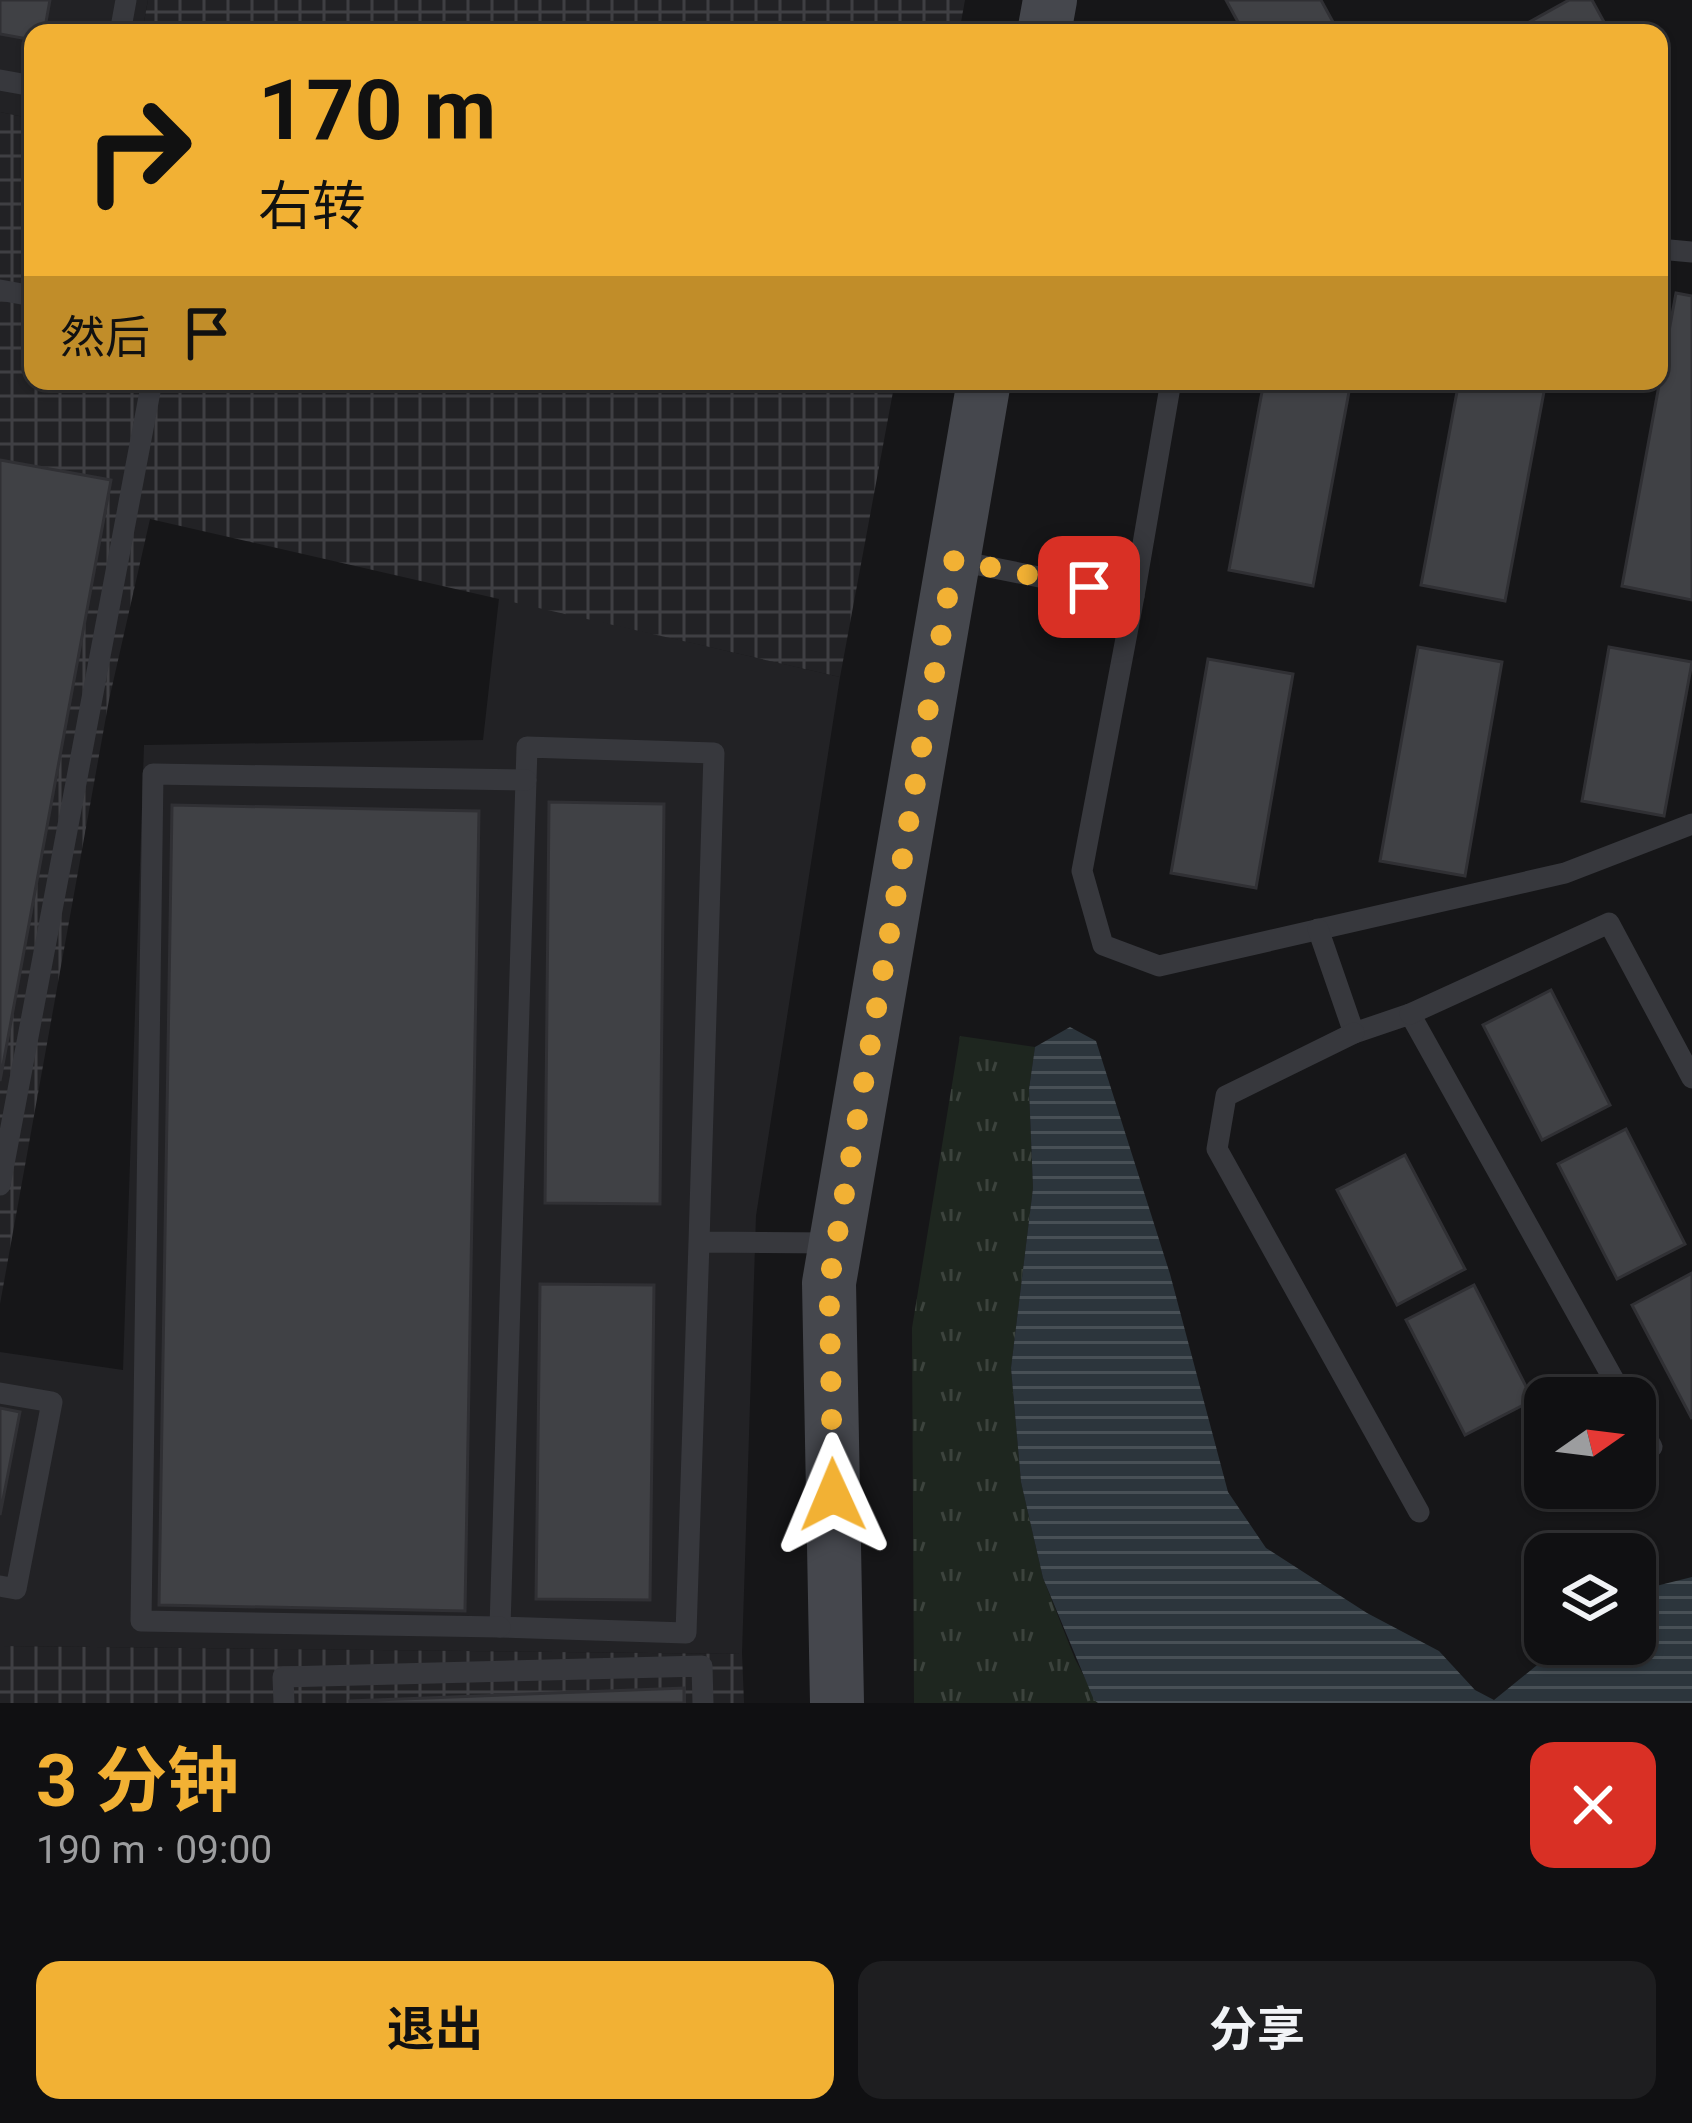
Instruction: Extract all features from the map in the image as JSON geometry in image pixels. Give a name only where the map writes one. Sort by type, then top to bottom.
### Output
[{"type":"street","points":[[837,1703],[829,1283],[982,390]]},
{"type":"lane","points":[[0,1185],[150,390]]},
{"type":"lane","points":[[1170,390],[1082,871],[1103,945],[1159,966],[1565,873],[1692,824]]},
{"type":"lane","points":[[954,560],[1134,596]]},
{"type":"lane","points":[[500,1627],[526,780],[527,747],[714,753],[686,1634],[141,1621],[153,775],[526,780]]},
{"type":"lane","points":[[1419,1512],[1217,1148],[1226,1096],[1354,1034],[1410,1014],[1610,923],[1692,1078]]},
{"type":"lane","points":[[1318,929],[1354,1034]]},
{"type":"lane","points":[[1410,1014],[1612,1377]]},
{"type":"lane","points":[[699,1242],[836,1243]]},
{"type":"lane","points":[[0,1393],[52,1402],[16,1589],[0,1586]]},
{"type":"lane","points":[[284,1703],[283,1677],[702,1666],[703,1703]]},
{"type":"shaded area","points":[[0,0],[148,0],[144,24],[24,24],[24,117],[0,112]]},
{"type":"shaded area","points":[[148,0],[965,0],[961,24],[144,24]]},
{"type":"shaded area","points":[[0,112],[24,117],[24,390],[893,390],[840,677],[150,519],[109,700],[0,1304]]},
{"type":"shaded area","points":[[499,598],[840,677],[756,1216],[742,1654],[0,1646],[0,1352],[123,1370],[144,745],[483,740]]},
{"type":"shaded area","points":[[1070,1027],[1096,1041],[1170,1274],[1228,1492],[1266,1548],[1367,1613],[1439,1651],[1475,1690],[1494,1700],[1537,1665],[1656,1665],[1656,1586],[1692,1577],[1692,1703],[1094,1700],[1043,1578],[1021,1482],[1011,1368],[1033,1188],[1029,1089],[1035,1047]]},
{"type":"shaded area","points":[[0,1646],[742,1654],[744,1703],[0,1703]]},
{"type":"green space","points":[[960,1036],[1035,1047],[1029,1089],[1033,1188],[1011,1368],[1021,1482],[1043,1578],[1098,1703],[914,1703],[912,1328]]},
{"type":"building","points":[[0,0],[50,0],[46,24],[24,24],[24,38],[0,34]]},
{"type":"building","points":[[1226,0],[1321,0],[1334,24],[1239,24]]},
{"type":"building","points":[[1569,0],[1592,0],[1605,24],[1526,24]]},
{"type":"building","points":[[1676,293],[1692,296],[1692,600],[1622,586],[1658,390],[1668,390],[1668,336]]},
{"type":"building","points":[[1262,390],[1349,390],[1313,586],[1229,570]]},
{"type":"building","points":[[1457,390],[1544,390],[1505,601],[1421,585]]},
{"type":"building","points":[[0,460],[111,480],[0,1081]]},
{"type":"building","points":[[1418,647],[1502,662],[1465,876],[1380,861]]},
{"type":"building","points":[[1609,647],[1692,662],[1664,816],[1582,801]]},
{"type":"building","points":[[1208,659],[1293,674],[1256,888],[1171,873]]},
{"type":"building","points":[[549,802],[664,804],[660,1204],[545,1203]]},
{"type":"building","points":[[172,805],[479,811],[465,1611],[159,1605]]},
{"type":"building","points":[[1551,990],[1610,1105],[1542,1140],[1483,1025]]},
{"type":"building","points":[[1626,1129],[1685,1244],[1617,1279],[1558,1164]]},
{"type":"building","points":[[1405,1155],[1465,1269],[1397,1305],[1337,1190]]},
{"type":"building","points":[[1692,1273],[1692,1419],[1632,1305]]},
{"type":"building","points":[[540,1284],[654,1285],[650,1600],[536,1599]]},
{"type":"building","points":[[1474,1285],[1524,1382],[1524,1405],[1465,1435],[1406,1320]]},
{"type":"building","points":[[0,1408],[20,1412],[0,1515]]},
{"type":"building","points":[[684,1688],[684,1703],[350,1703],[350,1701]]},
{"type":"route","points":[[833,1495],[829,1283],[954,560],[1089,587]]}]
